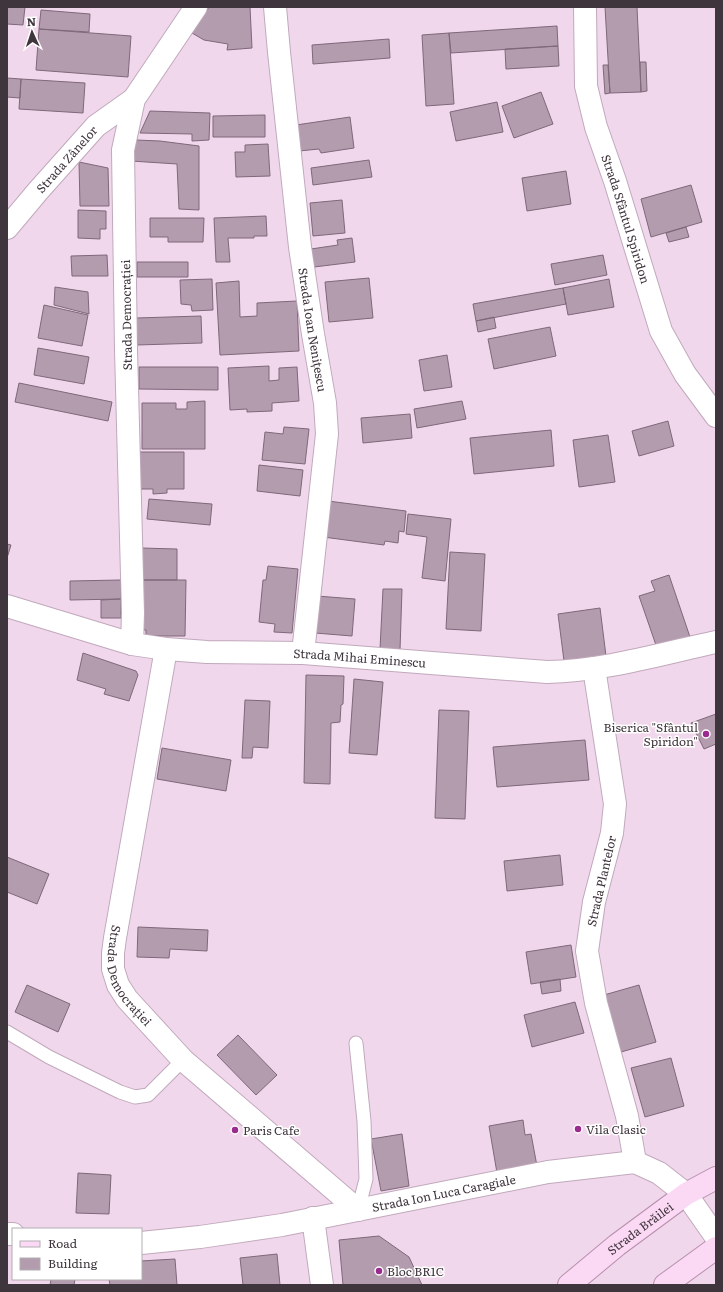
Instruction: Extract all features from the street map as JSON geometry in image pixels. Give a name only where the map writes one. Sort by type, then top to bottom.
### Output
[{"type":"main road","name":"Strada Brăilei","points":[[569,1285],[617,1245],[686,1194],[716,1178]]},
{"type":"main road","points":[[665,1285],[716,1248]]},
{"type":"street","name":"Strada Democrației","points":[[132,644],[133,606],[126,350],[123,150],[134,99],[196,7]]},
{"type":"street","name":"Strada Ioan Nenițescu","points":[[275,7],[300,247],[325,403],[327,434],[303,653]]},
{"type":"street","name":"Strada Sfântul Spiridon","points":[[585,7],[586,86],[596,127],[640,261],[661,331],[684,374],[716,416]]},
{"type":"street","name":"Strada Zânelor","points":[[7,228],[96,126],[134,99]]},
{"type":"street","name":"Strada Mihai Eminescu","points":[[7,606],[132,644],[166,649],[207,652],[303,653],[547,672],[594,668],[716,642]]},
{"type":"street","name":"Strada Democrației","points":[[166,649],[115,938],[113,969],[118,985],[127,999],[183,1060],[358,1210]]},
{"type":"street","name":"Strada Plantelor","points":[[594,668],[615,804],[612,834],[594,902],[587,951],[596,1003],[627,1116],[636,1162]]},
{"type":"street","points":[[636,1162],[659,1173],[686,1194],[716,1237]]},
{"type":"street","name":"Strada Ion Luca Caragiale","points":[[142,1243],[207,1236],[313,1218],[548,1172],[636,1162]]},
{"type":"street","points":[[313,1218],[322,1285]]},
{"type":"lane","points":[[7,1032],[56,1060],[120,1092],[135,1097],[148,1096],[183,1060]]},
{"type":"lane","points":[[356,1043],[364,1121],[366,1179],[358,1210]]},
{"type":"building","points":[[7,7],[25,7],[23,25],[7,24]]},
{"type":"building","points":[[209,7],[250,7],[252,48],[227,50],[228,44],[204,40],[192,33]]},
{"type":"building","points":[[605,7],[637,7],[641,92],[610,93]]},
{"type":"building","points":[[41,10],[90,14],[89,32],[39,29]]},
{"type":"building","points":[[557,26],[558,46],[451,53],[449,33]]},
{"type":"building","points":[[39,29],[131,36],[128,77],[36,70]]},
{"type":"building","points":[[449,33],[454,104],[426,106],[422,35]]},
{"type":"building","points":[[389,39],[390,58],[313,64],[312,45]]},
{"type":"building","points":[[558,46],[559,66],[506,69],[505,49]]},
{"type":"building","points":[[640,62],[646,62],[647,91],[641,92]]},
{"type":"building","points":[[603,65],[608,65],[610,93],[605,94]]},
{"type":"building","points":[[7,78],[21,79],[20,98],[7,97]]},
{"type":"building","points":[[21,79],[85,83],[83,113],[19,109]]},
{"type":"building","points":[[541,92],[553,124],[514,138],[502,106]]},
{"type":"building","points":[[497,102],[503,132],[456,141],[450,112]]},
{"type":"building","points":[[150,111],[210,113],[209,140],[192,141],[192,134],[140,133]]},
{"type":"building","points":[[265,115],[265,137],[213,137],[213,116]]},
{"type":"building","points":[[350,117],[354,148],[321,153],[319,149],[299,151],[296,125]]},
{"type":"building","points":[[136,140],[160,141],[199,146],[199,210],[179,209],[177,164],[131,161]]},
{"type":"building","points":[[268,144],[270,176],[236,177],[235,152],[245,152],[245,145]]},
{"type":"building","points":[[369,160],[372,177],[313,185],[311,168]]},
{"type":"building","points":[[79,162],[108,168],[109,206],[80,206]]},
{"type":"building","points":[[566,171],[571,204],[527,211],[522,178]]},
{"type":"building","points":[[691,185],[702,222],[651,237],[641,199]]},
{"type":"building","points":[[342,200],[345,233],[313,236],[310,203]]},
{"type":"building","points":[[78,210],[106,211],[106,229],[100,229],[100,239],[78,238]]},
{"type":"building","points":[[266,216],[267,236],[254,236],[254,238],[228,238],[230,262],[216,262],[214,218]]},
{"type":"building","points":[[150,218],[204,218],[203,242],[168,242],[168,237],[150,237]]},
{"type":"building","points":[[686,227],[689,237],[669,242],[666,233]]},
{"type":"building","points":[[352,238],[355,262],[314,267],[311,249],[338,245],[337,240]]},
{"type":"building","points":[[107,255],[108,276],[72,276],[71,256]]},
{"type":"building","points":[[603,255],[607,275],[555,285],[551,264]]},
{"type":"building","points":[[137,262],[188,262],[188,277],[137,277]]},
{"type":"building","points":[[369,278],[373,318],[329,322],[325,282]]},
{"type":"building","points":[[212,279],[213,310],[192,311],[191,305],[181,304],[180,280]]},
{"type":"building","points":[[609,279],[614,307],[568,315],[563,288]]},
{"type":"building","points":[[239,281],[240,317],[257,316],[257,303],[297,301],[299,351],[220,355],[216,283]]},
{"type":"building","points":[[55,287],[88,292],[89,314],[54,305]]},
{"type":"building","points":[[563,288],[566,304],[476,321],[473,304]]},
{"type":"building","points":[[44,305],[88,315],[82,346],[38,338]]},
{"type":"building","points":[[201,316],[202,343],[137,345],[136,318]]},
{"type":"building","points":[[494,317],[496,328],[478,332],[476,321]]},
{"type":"building","points":[[550,327],[556,356],[494,369],[488,339]]},
{"type":"building","points":[[38,348],[89,357],[84,384],[34,375]]},
{"type":"building","points":[[447,355],[452,387],[424,391],[419,360]]},
{"type":"building","points":[[269,366],[269,381],[279,380],[279,368],[297,367],[299,401],[272,403],[272,411],[247,412],[247,409],[230,410],[228,368]]},
{"type":"building","points":[[139,367],[218,367],[218,390],[139,389]]},
{"type":"building","points":[[19,383],[112,402],[108,421],[15,402]]},
{"type":"building","points":[[205,401],[205,449],[142,449],[142,403],[176,403],[176,409],[187,409],[187,402]]},
{"type":"building","points":[[462,401],[466,419],[417,428],[414,409]]},
{"type":"building","points":[[410,414],[412,438],[363,443],[361,418]]},
{"type":"building","points":[[668,421],[674,446],[639,456],[632,431]]},
{"type":"building","points":[[284,427],[309,429],[305,464],[262,460],[265,432],[283,434]]},
{"type":"building","points":[[551,430],[554,466],[474,474],[470,438]]},
{"type":"building","points":[[608,435],[615,482],[579,487],[573,440]]},
{"type":"building","points":[[138,452],[184,452],[184,489],[167,489],[167,493],[153,494],[153,489],[139,489]]},
{"type":"building","points":[[259,465],[303,470],[300,496],[257,491]]},
{"type":"building","points":[[149,499],[212,504],[210,525],[147,519]]},
{"type":"building","points":[[328,501],[406,511],[404,532],[399,531],[398,543],[385,541],[384,545],[323,537]]},
{"type":"building","points":[[408,514],[451,519],[445,581],[422,578],[427,537],[406,534]]},
{"type":"building","points":[[7,544],[11,545],[7,558]]},
{"type":"building","points":[[141,548],[177,549],[177,580],[141,580]]},
{"type":"building","points":[[450,552],[485,554],[481,631],[446,629]]},
{"type":"building","points":[[268,566],[298,569],[292,633],[274,632],[275,624],[259,622],[263,580],[266,580]]},
{"type":"building","points":[[669,575],[690,637],[657,648],[639,596],[655,591],[651,581]]},
{"type":"building","points":[[121,580],[121,599],[70,600],[70,581]]},
{"type":"building","points":[[141,580],[186,580],[185,636],[146,636],[146,630],[141,630]]},
{"type":"building","points":[[383,589],[402,589],[400,650],[380,649]]},
{"type":"building","points":[[317,596],[355,599],[352,636],[315,633]]},
{"type":"building","points":[[121,599],[121,618],[101,618],[101,600]]},
{"type":"building","points":[[600,608],[606,656],[564,661],[558,614]]},
{"type":"building","points":[[83,653],[136,671],[138,675],[129,701],[104,694],[106,689],[77,680]]},
{"type":"building","points":[[306,675],[344,676],[343,704],[341,705],[340,722],[331,723],[330,784],[304,783]]},
{"type":"building","points":[[354,679],[383,682],[377,755],[349,753]]},
{"type":"building","points":[[245,700],[270,701],[268,748],[253,747],[252,758],[242,758]]},
{"type":"building","points":[[439,710],[469,711],[465,819],[435,818]]},
{"type":"building","name":"Biserica \"Sfântul Spiridon\"","points":[[716,714],[716,744],[704,749],[691,723]]},
{"type":"building","points":[[585,740],[589,780],[497,787],[493,747]]},
{"type":"building","points":[[162,748],[231,760],[226,791],[157,779]]},
{"type":"building","points":[[560,855],[563,885],[507,891],[504,861]]},
{"type":"building","points":[[7,857],[49,874],[37,904],[7,892]]},
{"type":"building","points":[[138,927],[208,930],[207,951],[170,949],[169,958],[137,957]]},
{"type":"building","points":[[571,945],[576,977],[531,984],[526,952]]},
{"type":"building","points":[[560,979],[561,991],[542,994],[540,982]]},
{"type":"building","points":[[27,985],[70,1004],[58,1032],[15,1012]]},
{"type":"building","points":[[639,985],[656,1042],[621,1052],[604,995]]},
{"type":"building","points":[[575,1002],[584,1033],[532,1047],[524,1015]]},
{"type":"building","points":[[238,1035],[277,1075],[256,1095],[217,1055]]},
{"type":"building","points":[[671,1058],[684,1106],[645,1117],[631,1068]]},
{"type":"building","points":[[523,1120],[525,1135],[531,1134],[537,1166],[497,1173],[489,1126]]},
{"type":"building","points":[[402,1134],[409,1186],[381,1191],[371,1139]]},
{"type":"building","points":[[78,1173],[111,1175],[109,1214],[76,1213]]},
{"type":"building","name":"Bloc BR1C","points":[[379,1236],[409,1257],[422,1285],[343,1285],[339,1240]]},
{"type":"building","points":[[277,1254],[280,1285],[243,1285],[240,1258]]},
{"type":"building","points":[[175,1259],[177,1285],[110,1285],[109,1280],[142,1280],[142,1261]]},
{"type":"building","points":[[51,1280],[75,1280],[74,1285],[50,1285]]},
{"type":"place","name":"Biserica \"Sfântul Spiridon\"","points":[[706,734]]},
{"type":"place","name":"Vila Clasic","points":[[578,1129]]},
{"type":"place","name":"Paris Cafe","points":[[235,1130]]},
{"type":"place","name":"Bloc BR1C","points":[[379,1271]]}]
